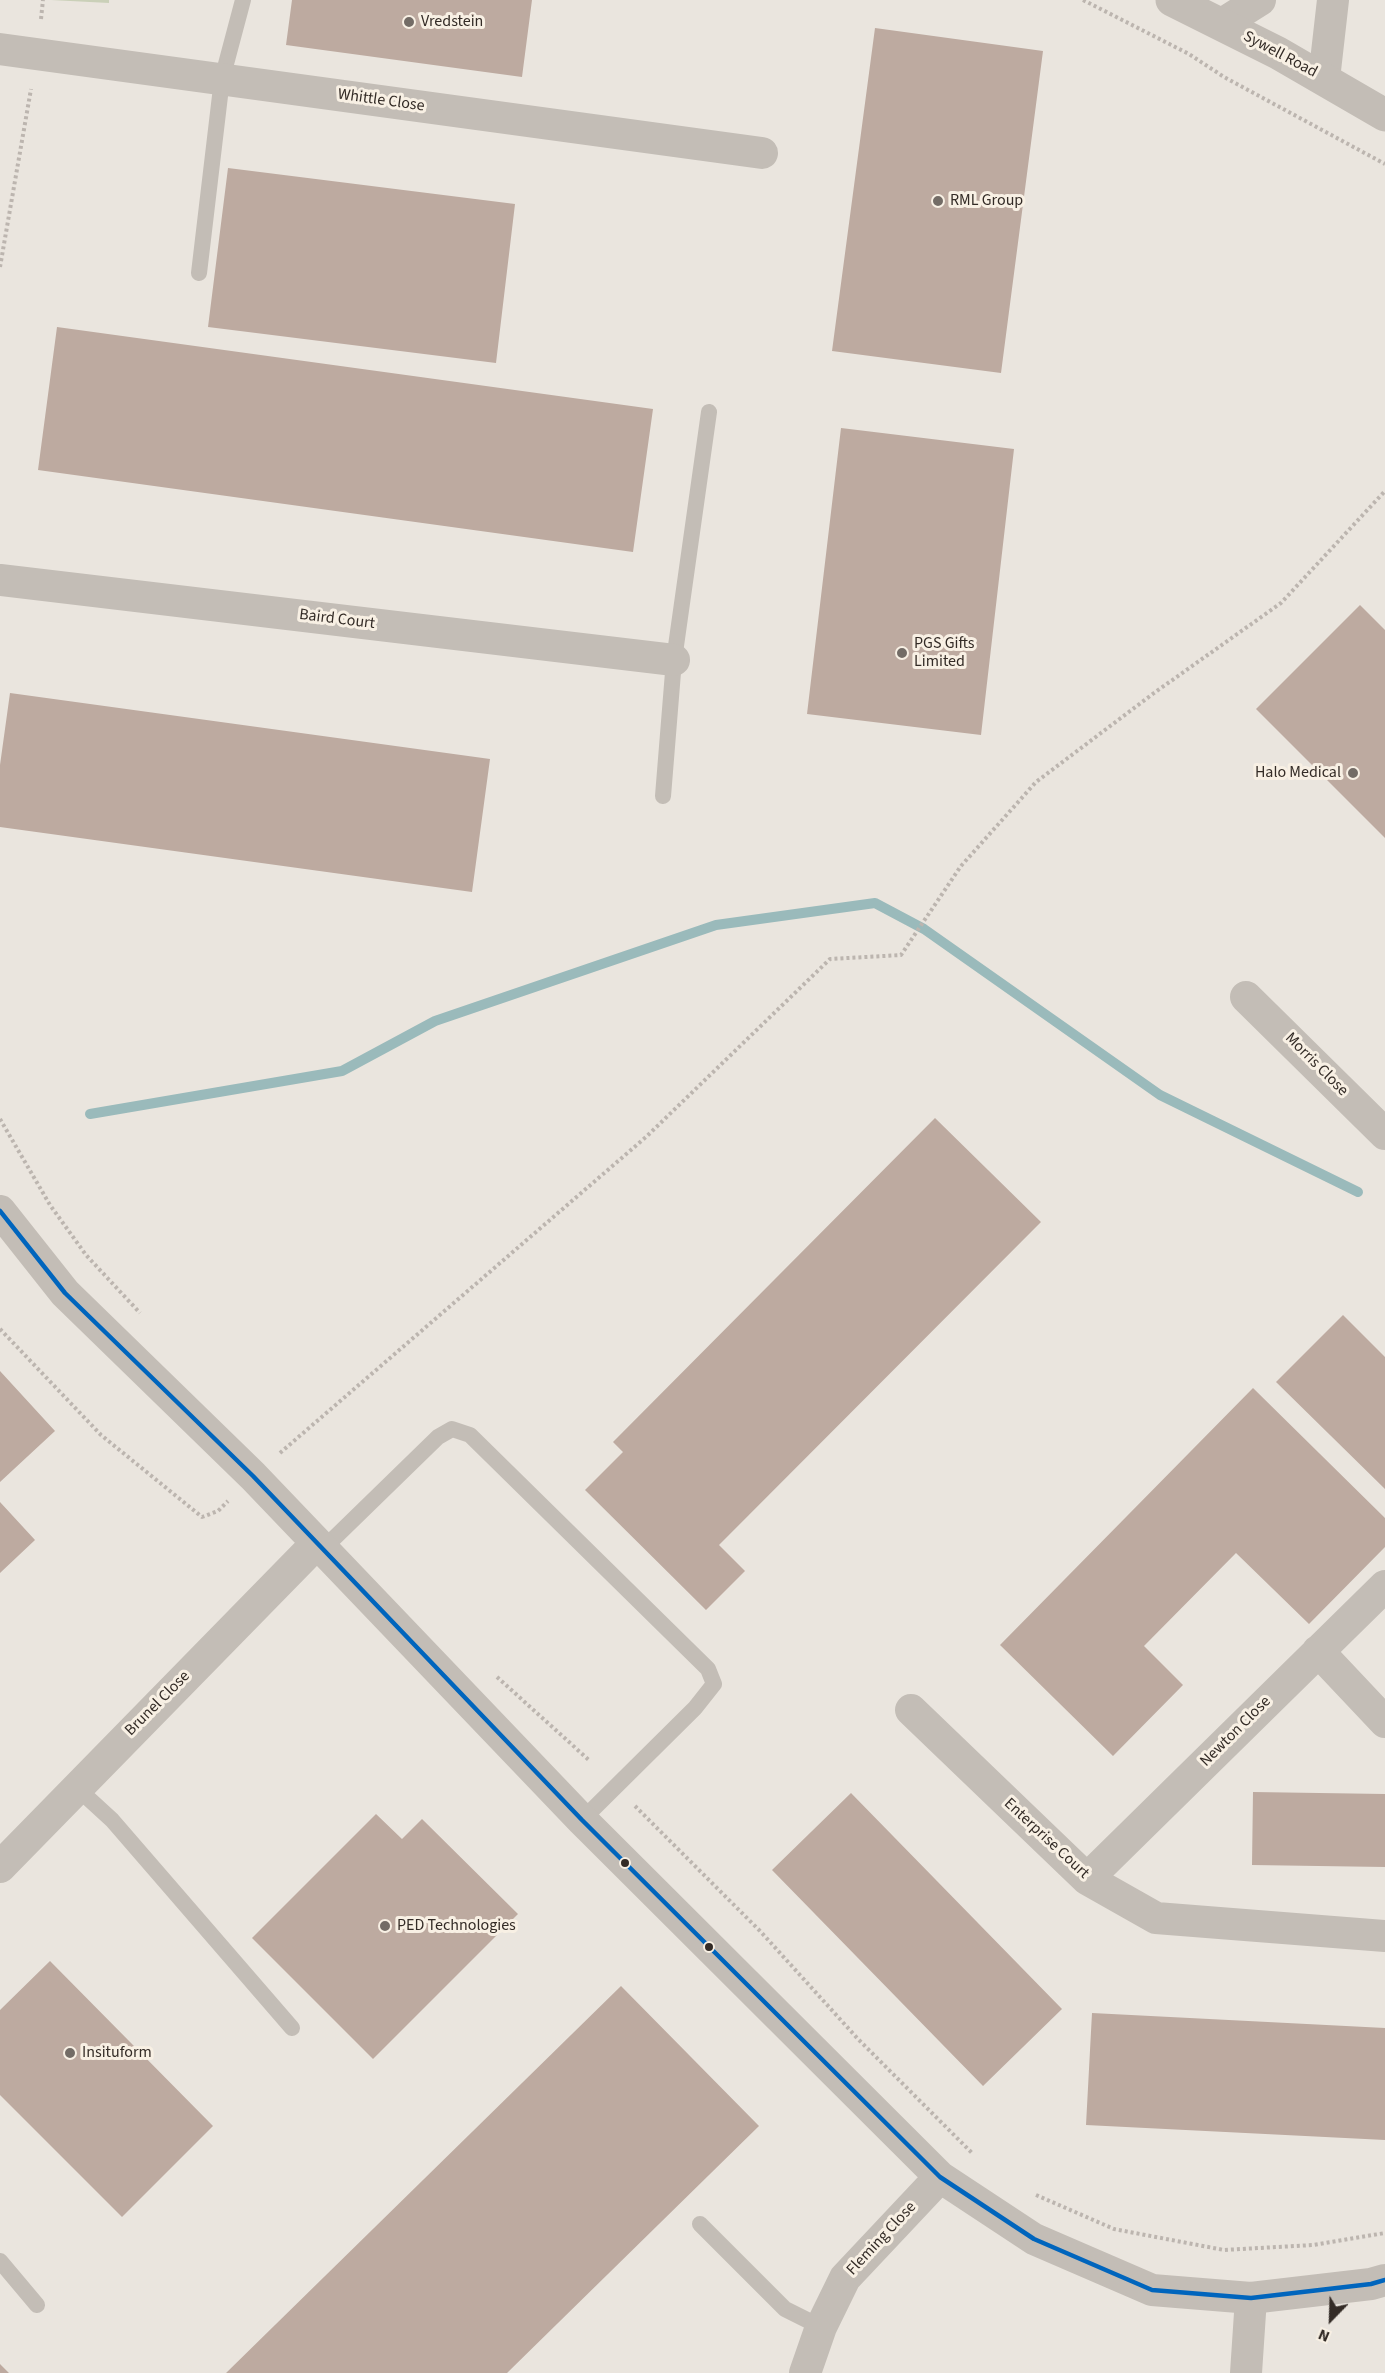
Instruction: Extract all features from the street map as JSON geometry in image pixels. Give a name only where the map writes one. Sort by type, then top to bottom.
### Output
[{"type":"street","name":"Sywell Road","points":[[1172,0],[1324,79],[1385,115]]},
{"type":"street","points":[[1222,24],[1260,0]]},
{"type":"street","points":[[1324,79],[1332,0]]},
{"type":"street","name":"Whittle Close","points":[[0,49],[762,153]]},
{"type":"street","name":"Baird Court","points":[[0,580],[674,660]]},
{"type":"street","name":"Morris Close","points":[[1246,997],[1385,1134]]},
{"type":"street","points":[[0,1211],[65,1293],[253,1476],[582,1820],[940,2177],[1034,2239],[1152,2290],[1251,2298],[1371,2284],[1385,2280]]},
{"type":"street","name":"Brunel Close","points":[[0,1866],[76,1787],[320,1546]]},
{"type":"street","name":"Newton Close","points":[[1087,1879],[1385,1586]]},
{"type":"street","points":[[1318,1651],[1385,1722]]},
{"type":"street","name":"Enterprise Court","points":[[910,1710],[1087,1879],[1156,1918],[1385,1936]]},
{"type":"street","name":"Fleming Close","points":[[804,2373],[821,2327],[845,2278],[940,2177]]},
{"type":"street","points":[[1246,2373],[1251,2298]]},
{"type":"lane","points":[[199,273],[222,79],[243,0]]},
{"type":"lane","points":[[663,796],[674,660],[709,412]]},
{"type":"lane","points":[[320,1546],[438,1437],[452,1429],[470,1436],[708,1669],[714,1684],[695,1708],[582,1820]]},
{"type":"lane","points":[[76,1787],[112,1820],[292,2028]]},
{"type":"lane","points":[[700,2224],[785,2310],[821,2327]]},
{"type":"lane","points":[[0,2261],[37,2305]]},
{"type":"path","points":[[41,22],[43,0]]},
{"type":"path","points":[[1083,0],[1189,54],[1224,77],[1385,164]]},
{"type":"path","points":[[1097,7],[1100,0]]},
{"type":"path","points":[[0,267],[31,89]]},
{"type":"path","points":[[0,1329],[100,1435],[202,1517],[218,1511],[253,1476],[646,1137],[830,959],[901,955],[961,866],[1036,782],[1154,693],[1281,603],[1385,491]]},
{"type":"path","points":[[0,1119],[62,1222],[86,1255],[147,1321]]},
{"type":"path","points":[[275,1453],[283,1461]]},
{"type":"path","points":[[635,1806],[761,1932],[858,2039],[981,2159]]},
{"type":"path","points":[[1033,2194],[1114,2229],[1224,2250],[1313,2245],[1385,2233]]},
{"type":"green space","points":[[51,0],[109,0],[109,3]]},
{"type":"building","name":"Vredstein","points":[[292,0],[532,0],[522,77],[286,45]]},
{"type":"building","name":"RML Group","points":[[875,28],[1043,51],[1001,373],[832,351]]},
{"type":"building","points":[[228,168],[515,204],[496,363],[208,327]]},
{"type":"building","points":[[57,327],[653,409],[633,552],[38,470]]},
{"type":"building","points":[[841,428],[1014,449],[981,735],[807,714]]},
{"type":"building","name":"Halo Medical","points":[[1360,605],[1385,630],[1385,838],[1256,709]]},
{"type":"building","points":[[10,693],[490,759],[472,892],[0,827],[0,765]]},
{"type":"building","points":[[935,1118],[1041,1222],[719,1545],[745,1571],[706,1610],[585,1490],[623,1452],[613,1442]]},
{"type":"building","points":[[1343,1315],[1385,1357],[1385,1489],[1276,1382]]},
{"type":"building","points":[[0,1371],[55,1431],[0,1482]]},
{"type":"building","points":[[1253,1388],[1385,1518],[1385,1547],[1309,1624],[1236,1553],[1144,1646],[1183,1685],[1113,1756],[1000,1645]]},
{"type":"building","points":[[0,1502],[35,1540],[0,1573]]},
{"type":"building","points":[[1253,1792],[1385,1794],[1385,1867],[1252,1865]]},
{"type":"building","points":[[851,1793],[1062,2009],[983,2086],[772,1870]]},
{"type":"building","name":"PED Technologies","points":[[376,1814],[402,1839],[422,1819],[518,1914],[373,2059],[252,1938]]},
{"type":"building","name":"Insituform","points":[[50,1961],[213,2126],[122,2217],[0,2095],[0,2010]]},
{"type":"building","points":[[621,1986],[759,2126],[507,2373],[226,2373]]},
{"type":"building","points":[[1092,2013],[1385,2028],[1385,2140],[1086,2125]]},
{"type":"building","points":[[0,2364],[9,2373],[0,2373]]},
{"type":"waterway","points":[[90,1114],[342,1071],[435,1021],[716,925],[875,903],[924,929],[1160,1095],[1358,1192]]},
{"type":"transit line","points":[[0,1211],[65,1293],[253,1476],[582,1820],[940,2177],[1034,2239],[1152,2290],[1251,2298],[1371,2284],[1385,2280]]},
{"type":"place","name":"Vredstein","points":[[409,22]]},
{"type":"place","name":"RML Group","points":[[938,201]]},
{"type":"place","name":"PGS Gifts Limited","points":[[902,653]]},
{"type":"place","name":"Halo Medical","points":[[1353,773]]},
{"type":"place","name":"PED Technologies","points":[[385,1926]]},
{"type":"place","name":"Insituform","points":[[70,2053]]}]
